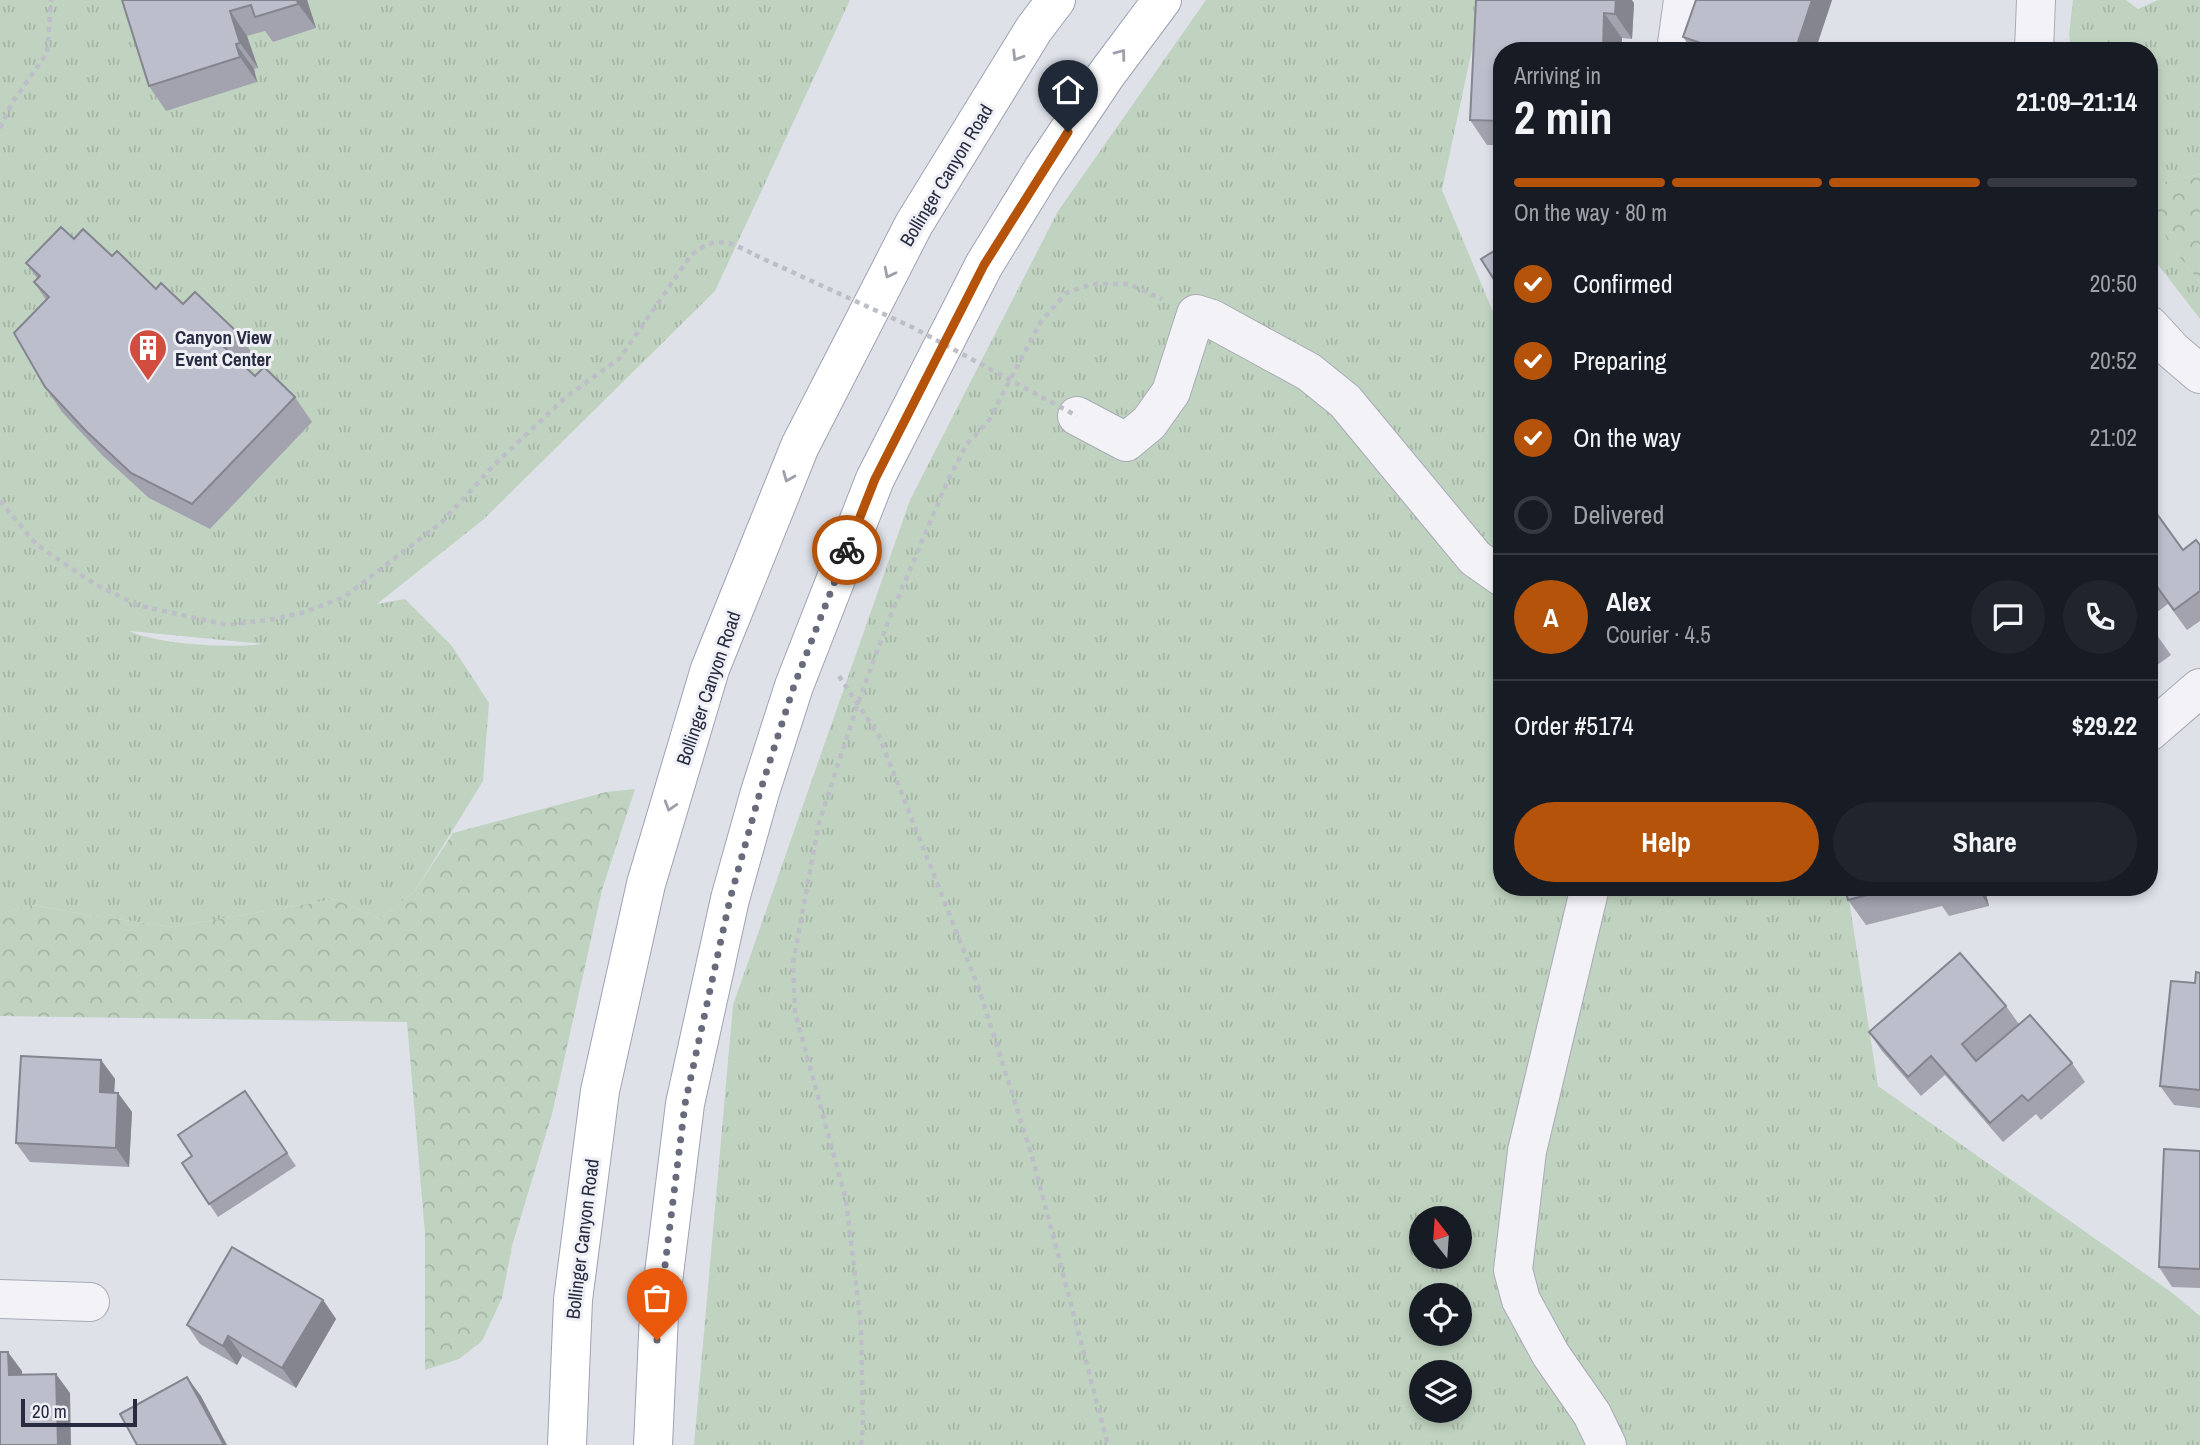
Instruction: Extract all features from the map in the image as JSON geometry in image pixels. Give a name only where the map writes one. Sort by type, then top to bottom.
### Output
[{"type":"main road","name":"Bollinger Canyon Road","points":[[567,1445],[573,1300],[600,1091],[646,884],[710,669],[800,446],[914,224],[1034,29],[1056,0]]},
{"type":"main road","points":[[653,1445],[659,1314],[685,1104],[730,899],[794,686],[875,479],[984,265],[1042,169],[1106,75],[1162,0]]},
{"type":"street","points":[[1677,42],[1683,0]]},
{"type":"street","points":[[2034,42],[2036,0]]},
{"type":"street","points":[[1077,416],[1126,442],[1134,436],[1149,423],[1171,392],[1196,314],[1230,328],[1308,372],[1345,401],[1475,558],[1493,571]]},
{"type":"street","points":[[2158,335],[2172,351],[2200,374]]},
{"type":"street","points":[[2158,724],[2200,688]]},
{"type":"street","points":[[1587,896],[1527,1151],[1513,1270],[1521,1300],[1551,1355],[1592,1414],[1607,1445]]},
{"type":"street","points":[[0,1299],[90,1301]]},
{"type":"path","points":[[0,127],[12,103],[47,53],[51,0]]},
{"type":"path","points":[[0,501],[37,545],[93,583],[137,605],[227,625],[305,612],[344,597],[440,523],[494,465],[566,397],[620,358],[691,255],[702,247],[717,242],[730,242],[914,328],[1077,416]]},
{"type":"path","points":[[861,1445],[861,1326],[846,1200],[795,1012],[793,963],[819,823],[889,619],[947,482],[967,444],[989,420],[1040,323],[1066,293],[1092,284],[1128,284],[1196,314]]},
{"type":"path","points":[[858,703],[879,736],[979,989],[1032,1156],[1108,1445]]},
{"type":"green space","points":[[0,0],[850,0],[715,291],[484,519],[377,604],[405,599],[452,646],[489,703],[483,781],[415,891],[380,919],[335,899],[173,927],[33,905],[0,914]],"holes":[[[129,631],[263,644],[195,644],[159,640]]]},
{"type":"green space","points":[[328,0],[368,0],[371,9],[335,21]]},
{"type":"green space","points":[[1206,0],[1488,0],[1477,26],[1442,190],[1493,312],[1493,896],[1848,896],[1878,1086],[2171,1292],[2200,1316],[2200,1445],[694,1445],[733,1005],[910,500],[1058,211]]},
{"type":"green space","points":[[2073,0],[2126,0],[2138,9],[2158,0],[2200,0],[2200,174],[2164,182],[2175,251],[2200,283],[2200,319],[2158,265],[2158,42],[2070,42]]},
{"type":"green space","points":[[2200,174],[2200,283],[2175,251],[2158,220],[2158,192],[2164,182]]},
{"type":"green space","points":[[635,789],[602,890],[552,1114],[512,1246],[502,1298],[482,1341],[459,1359],[425,1370],[425,1234],[407,1022],[0,1016],[0,914],[32,905],[173,927],[335,899],[380,919],[415,891],[453,833],[606,792]]},
{"type":"building","points":[[122,0],[297,0],[298,4],[255,17],[251,5],[230,11],[240,43],[236,44],[240,57],[149,86]]},
{"type":"building","points":[[1476,0],[1616,0],[1615,14],[1604,13],[1603,42],[1493,42],[1493,121],[1470,120]]},
{"type":"building","points":[[1696,0],[1812,0],[1798,42],[1698,42],[1683,37]]},
{"type":"building","name":"Canyon View Event Center","points":[[61,227],[74,239],[83,229],[112,256],[117,251],[156,289],[161,283],[183,304],[195,292],[237,332],[224,347],[255,376],[264,367],[295,397],[192,504],[131,473],[86,431],[45,387],[14,333],[49,297],[34,282],[40,276],[26,263]]},
{"type":"building","points":[[1493,252],[1493,278],[1481,259]]},
{"type":"building","points":[[2158,515],[2183,550],[2196,540],[2200,545],[2200,591],[2174,610],[2158,588]]},
{"type":"building","points":[[1847,896],[1863,896],[1848,900]]},
{"type":"building","points":[[1960,953],[2006,1006],[1962,1044],[1976,1061],[2030,1015],[2072,1063],[2028,1101],[2022,1095],[1990,1123],[1931,1056],[1908,1077],[1869,1032]]},
{"type":"building","points":[[2196,972],[2200,973],[2200,1090],[2160,1086],[2171,981],[2195,983]]},
{"type":"building","points":[[21,1056],[101,1060],[100,1092],[118,1093],[116,1148],[16,1143]]},
{"type":"building","points":[[245,1091],[287,1153],[209,1204],[182,1163],[192,1156],[178,1135]]},
{"type":"building","points":[[2164,1149],[2200,1151],[2200,1269],[2159,1267]]},
{"type":"building","points":[[232,1247],[323,1300],[282,1368],[228,1336],[223,1346],[187,1325]]},
{"type":"building","points":[[0,1352],[8,1352],[9,1375],[56,1374],[58,1445],[0,1445]]},
{"type":"building","points":[[187,1377],[224,1445],[137,1445],[120,1414]]},
{"type":"way so far","points":[[657,1340],[685,1104],[730,899],[794,686],[847,550]]},
{"type":"place","name":"Canyon View Event Center","points":[[148,382]]},
{"type":"route","points":[[847,550],[875,479],[984,265],[1042,169],[1068,132]]}]
